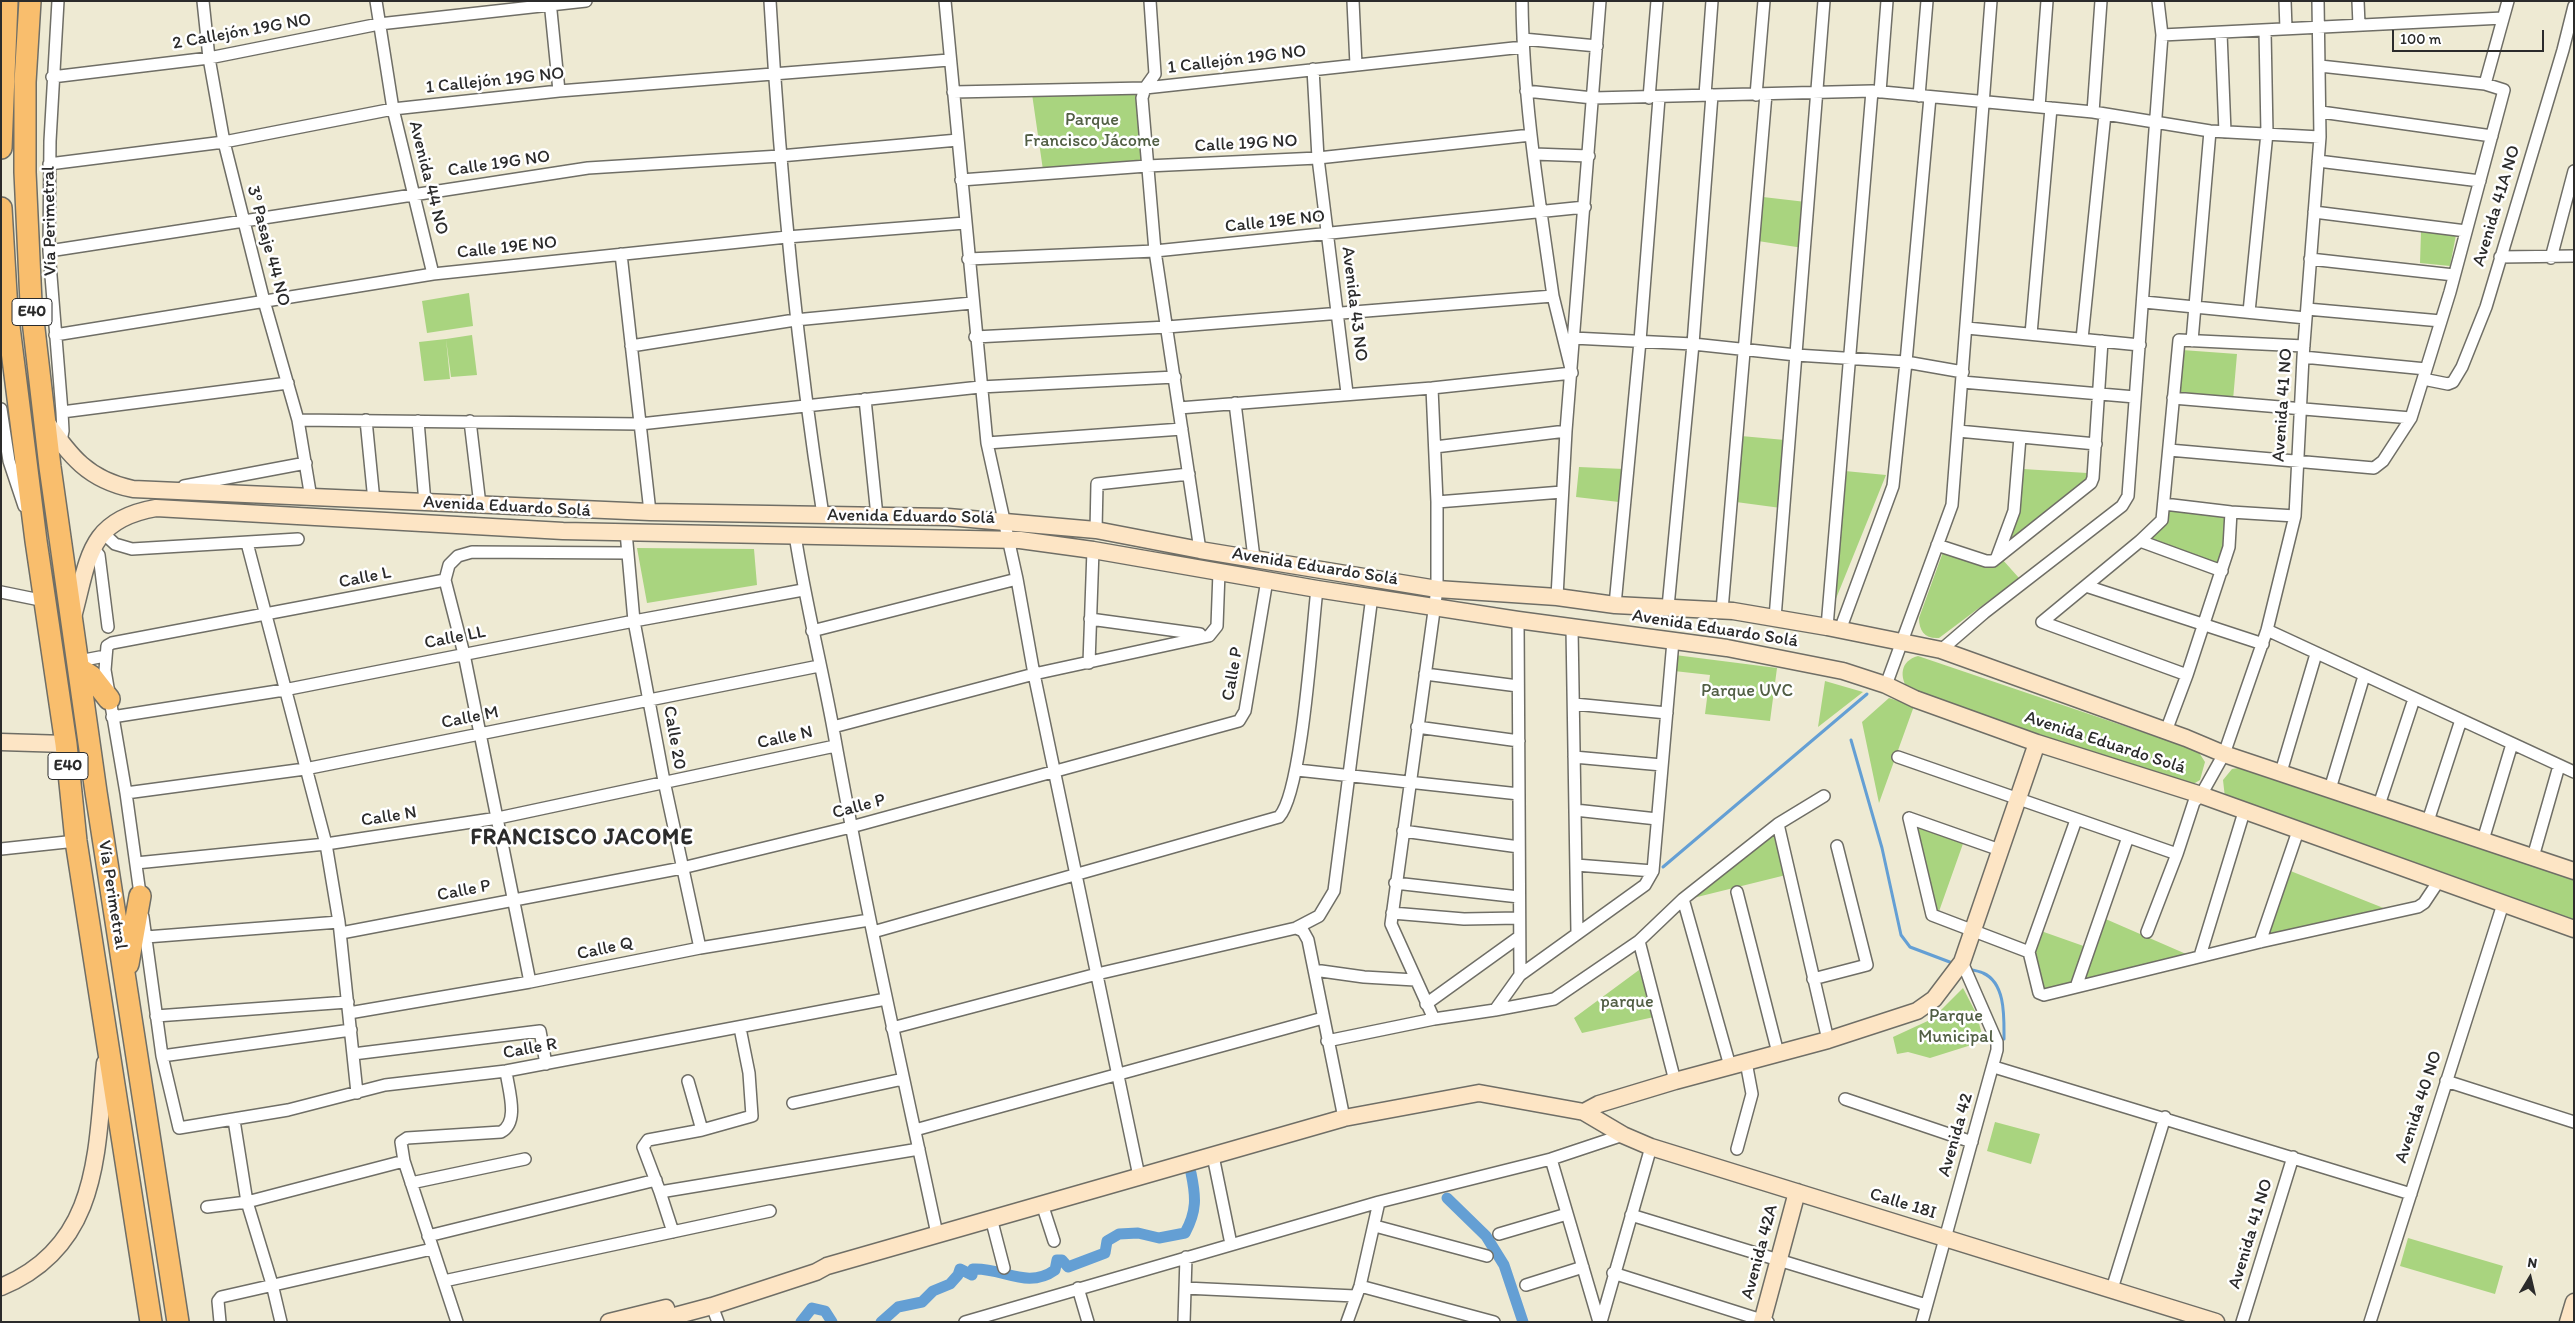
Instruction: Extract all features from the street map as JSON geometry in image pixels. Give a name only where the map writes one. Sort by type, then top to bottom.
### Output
[{"type":"highway","points":[[1,148],[7,1]]},
{"type":"highway","name":"Vía Perimetral","points":[[30,1],[25,82],[28,254],[54,416],[50,467],[178,1322]]},
{"type":"highway","name":"Vía Perimetral","points":[[1,208],[8,311],[36,541],[66,744],[76,840],[151,1322]]},
{"type":"highway","points":[[79,665],[97,682],[111,708]]},
{"type":"highway","points":[[125,977],[140,896]]},
{"type":"main road","name":"Avenida Eduardo Solá","points":[[54,416],[61,443],[80,465],[107,483],[133,489],[563,509],[877,516],[1003,521],[1096,530],[1200,550],[1437,589],[1557,598],[1615,605],[1722,610],[1833,628],[1941,650],[2166,731],[2224,754],[2574,871]]},
{"type":"main road","name":"Avenida Eduardo Solá","points":[[72,620],[93,548],[102,532],[117,520],[132,512],[156,508],[563,531],[1007,539],[1093,550],[1317,589],[1518,620],[1727,648],[1843,672],[1886,685],[1915,700],[2037,743],[2201,795],[2438,882],[2574,929]]},
{"type":"main road","points":[[563,509],[563,531]]},
{"type":"main road","points":[[1,742],[66,744]]},
{"type":"main road","points":[[656,1321],[712,1306],[816,1272],[827,1266],[1344,1118],[1479,1093],[1584,1112],[1599,1104],[1675,1081],[1828,1040],[1918,1011],[1934,999],[1962,962],[2037,743]]},
{"type":"main road","points":[[1,1287],[32,1271],[62,1242],[84,1205],[94,1164],[108,1036]]},
{"type":"main road","name":"Calle 18I","points":[[1584,1112],[1623,1135],[1651,1147],[2216,1322]]},
{"type":"main road","name":"Avenida 42A","points":[[1764,1321],[1797,1192]]},
{"type":"main road","points":[[610,1322],[691,1302],[812,1266],[827,1266]]},
{"type":"main road","points":[[2568,1322],[2574,1302]]},
{"type":"street","name":"Vía Perimetral","points":[[54,416],[55,335],[49,251],[49,164],[52,77],[58,1]]},
{"type":"street","name":"3º Pasaje 44 NO","points":[[203,1],[209,58],[224,142],[264,301],[298,420],[311,498]]},
{"type":"street","name":"Avenida 44 NO","points":[[376,1],[393,109],[433,274]]},
{"type":"street","name":"2 Callejón 19G NO","points":[[52,77],[209,58],[379,24],[550,3],[586,1]]},
{"type":"street","points":[[770,1],[780,156],[795,320],[823,515]]},
{"type":"street","points":[[945,1],[975,337],[987,442],[1017,579],[1054,772],[1139,1176]]},
{"type":"street","points":[[1150,1],[1155,74],[1145,88],[1142,98],[1147,166],[1155,251],[1200,550]]},
{"type":"street","points":[[1353,1],[1356,65]]},
{"type":"street","points":[[1522,1],[1526,91],[1541,212],[1553,296],[1572,373]]},
{"type":"street","points":[[1557,598],[1566,431],[1600,1]]},
{"type":"street","points":[[1615,605],[1640,341],[1654,98],[1657,1]]},
{"type":"street","points":[[1668,608],[1694,344],[1712,1]]},
{"type":"street","points":[[1722,610],[1744,348],[1761,94],[1764,1]]},
{"type":"street","points":[[1775,618],[1819,93],[1824,1]]},
{"type":"street","points":[[1833,628],[1851,359],[1876,92],[1887,1]]},
{"type":"street","points":[[1833,628],[1892,486],[1906,362],[1924,96],[1927,1]]},
{"type":"street","points":[[1886,685],[1952,505],[1991,1]]},
{"type":"street","points":[[2039,107],[2047,1]]},
{"type":"street","points":[[2082,339],[2099,113],[2101,1]]},
{"type":"street","points":[[1941,650],[1984,613],[2122,506],[2128,496],[2144,302],[2162,35],[2158,1]]},
{"type":"street","points":[[2285,1],[2286,29]]},
{"type":"street","name":"Avenida 41 NO","points":[[2147,932],[2177,854],[2194,802],[2201,795],[2224,754],[2267,630],[2295,516],[2306,313],[2320,137],[2320,27],[2318,1]]},
{"type":"street","points":[[2358,1],[2359,25]]},
{"type":"street","points":[[2486,84],[2508,1]]},
{"type":"street","points":[[550,3],[559,91]]},
{"type":"street","name":"Avenida 41A NO","points":[[2425,374],[2448,384],[2453,382],[2462,367],[2486,307],[2500,258],[2568,52],[2574,6]]},
{"type":"street","points":[[2162,35],[2220,34],[2503,18]]},
{"type":"street","points":[[2249,312],[2267,133],[2265,31]]},
{"type":"street","points":[[2220,34],[2225,132]]},
{"type":"street","name":"1 Callejón 19G NO","points":[[953,92],[1145,88],[1356,65],[1523,43],[1597,46]]},
{"type":"street","name":"1 Callejón 19G NO","points":[[49,164],[224,142],[393,109],[559,91],[949,60]]},
{"type":"street","points":[[2169,450],[2374,468],[2383,461],[2411,418],[2454,276],[2504,90],[2486,84],[2320,66]]},
{"type":"street","name":"Avenida 43 NO","points":[[1313,69],[1318,158],[1347,393]]},
{"type":"street","points":[[1526,91],[1593,98],[1876,92],[2099,113],[2156,124],[2210,131],[2320,137]]},
{"type":"street","points":[[2031,334],[2051,108]]},
{"type":"street","points":[[2321,112],[2492,136]]},
{"type":"street","points":[[2192,341],[2210,131]]},
{"type":"street","name":"Calle 19G NO","points":[[961,180],[1147,166],[1318,158],[1531,135]]},
{"type":"street","name":"Calle 19G NO","points":[[49,251],[588,168],[780,156],[958,140]]},
{"type":"street","points":[[1534,154],[1589,156]]},
{"type":"street","points":[[2318,161],[2480,181]]},
{"type":"street","points":[[2551,258],[2570,195],[2574,171]]},
{"type":"street","name":"Calle 19E NO","points":[[968,259],[1155,251],[1328,235],[1585,207]]},
{"type":"street","points":[[2314,212],[2466,232]]},
{"type":"street","name":"Calle 19E NO","points":[[55,335],[433,274],[787,237],[965,223]]},
{"type":"street","points":[[621,254],[650,512]]},
{"type":"street","points":[[2500,258],[2574,256]]},
{"type":"street","points":[[2310,259],[2454,276]]},
{"type":"street","points":[[975,337],[1167,327],[1553,296]]},
{"type":"street","points":[[2144,302],[2249,312],[2306,313],[2441,321]]},
{"type":"street","points":[[631,346],[795,320],[972,303]]},
{"type":"street","points":[[1967,328],[2140,345]]},
{"type":"street","points":[[1574,338],[1694,344],[1796,355],[1906,362],[1963,377],[2135,397]]},
{"type":"street","points":[[2187,675],[2042,623],[2161,522],[2179,340],[2304,351],[2425,374]]},
{"type":"street","points":[[1937,545],[1986,561],[1993,560],[2088,486],[2094,478],[2102,341]]},
{"type":"street","points":[[1179,408],[1347,393],[1432,388],[1572,373]]},
{"type":"street","points":[[298,420],[640,424],[980,387],[1175,377]]},
{"type":"street","points":[[54,416],[288,383]]},
{"type":"street","points":[[1432,388],[1437,502],[1437,589],[1391,924],[1434,1019]]},
{"type":"street","points":[[2173,398],[2411,418]]},
{"type":"street","points":[[865,399],[877,516]]},
{"type":"street","points":[[1235,404],[1254,558]]},
{"type":"street","name":"Vía Perimetral","points":[[1,409],[5,461],[36,541]]},
{"type":"street","points":[[366,420],[374,500]]},
{"type":"street","points":[[418,421],[425,503]]},
{"type":"street","points":[[470,421],[480,505]]},
{"type":"street","points":[[987,442],[1182,429]]},
{"type":"street","points":[[1435,447],[1566,431]]},
{"type":"street","points":[[1958,431],[2096,444]]},
{"type":"street","points":[[1997,557],[2014,510],[2020,437]]},
{"type":"street","points":[[50,467],[61,443]]},
{"type":"street","points":[[158,491],[306,464]]},
{"type":"street","points":[[1096,530],[1097,484],[1189,474]]},
{"type":"street","points":[[1437,502],[1562,492]]},
{"type":"street","points":[[2164,504],[2230,512],[2295,516]]},
{"type":"street","points":[[2166,731],[2222,571],[2229,547],[2230,512]]},
{"type":"street","points":[[102,532],[115,544],[132,549],[298,539]]},
{"type":"street","name":"Calle 20","points":[[626,532],[634,621],[664,781],[700,948]]},
{"type":"street","points":[[795,535],[803,590],[832,727],[869,920],[938,1234]]},
{"type":"street","points":[[2140,541],[2222,571]]},
{"type":"street","points":[[246,543],[326,844],[340,928],[357,1093]]},
{"type":"street","points":[[93,548],[100,555],[108,628]]},
{"type":"street","points":[[1089,663],[1093,550]]},
{"type":"street","points":[[530,982],[481,734],[464,654],[445,580],[449,565],[458,556],[472,552],[628,554]]},
{"type":"street","points":[[832,727],[1034,674],[1209,636],[1217,626],[1219,572]]},
{"type":"street","points":[[812,631],[1017,579]]},
{"type":"street","name":"Calle L","points":[[105,656],[107,646],[112,643],[265,616],[445,580]]},
{"type":"street","name":"Calle P","points":[[146,937],[340,928],[514,899],[682,868],[850,827],[1239,721],[1245,711],[1267,580]]},
{"type":"street","points":[[2086,586],[2262,644]]},
{"type":"street","points":[[873,932],[1279,817],[1286,810],[1296,770],[1317,589]]},
{"type":"street","name":"Calle LL","points":[[111,708],[284,690],[634,621],[803,590]]},
{"type":"street","points":[[1,592],[45,601]]},
{"type":"street","points":[[892,1028],[1096,974],[1296,928],[1319,916],[1334,891],[1372,596]]},
{"type":"street","points":[[1090,620],[1209,636]]},
{"type":"street","points":[[1518,620],[1520,975]]},
{"type":"street","points":[[1572,628],[1577,933]]},
{"type":"street","points":[[2267,630],[2574,772]]},
{"type":"street","points":[[1495,1010],[1520,975],[1645,885],[1653,871],[1673,641]]},
{"type":"street","points":[[2281,772],[2316,654]]},
{"type":"street","points":[[79,665],[105,656],[105,670],[126,793],[162,1056],[351,1030]]},
{"type":"street","name":"Calle M","points":[[126,793],[305,769],[819,666]]},
{"type":"street","points":[[1425,674],[1518,686]]},
{"type":"street","points":[[2330,789],[2364,676]]},
{"type":"street","points":[[2379,805],[2414,699]]},
{"type":"street","points":[[1574,704],[1667,713]]},
{"type":"street","points":[[2428,821],[2461,720]]},
{"type":"street","points":[[1417,727],[1519,741]]},
{"type":"street","points":[[2483,840],[2512,744]]},
{"type":"street","name":"Calle N","points":[[136,863],[326,844],[498,818],[664,781],[835,746]]},
{"type":"street","points":[[1574,757],[1662,765]]},
{"type":"street","points":[[1898,757],[2017,800],[2177,854]]},
{"type":"street","points":[[2533,857],[2559,766]]},
{"type":"street","points":[[1296,770],[1519,794]]},
{"type":"street","points":[[1327,1041],[1434,1019],[1554,999],[1639,941],[1683,899],[1778,824],[1824,796]]},
{"type":"street","points":[[1575,810],[1657,819]]},
{"type":"street","points":[[2200,956],[2244,812]]},
{"type":"street","points":[[2000,850],[1909,818],[1932,915],[1972,932],[2029,952]]},
{"type":"street","points":[[2076,820],[2029,952],[2041,995],[2200,956],[2418,907],[2424,903],[2438,882]]},
{"type":"street","points":[[1778,824],[1828,1040]]},
{"type":"street","points":[[1404,831],[1519,847]]},
{"type":"street","points":[[2260,942],[2298,831]]},
{"type":"street","points":[[2076,986],[2128,837]]},
{"type":"street","points":[[1,850],[76,840]]},
{"type":"street","points":[[1813,978],[1867,965],[1837,846]]},
{"type":"street","points":[[1576,865],[1653,871]]},
{"type":"street","points":[[1396,883],[1519,897]]},
{"type":"street","points":[[1737,892],[1778,1053]]},
{"type":"street","points":[[1683,899],[1730,1066]]},
{"type":"street","name":"Avenida 40 NO","points":[[2370,1322],[2503,904]]},
{"type":"street","points":[[1392,913],[1464,919],[1519,918]]},
{"type":"street","name":"Calle Q","points":[[156,1016],[348,1008],[530,982],[700,948],[869,920]]},
{"type":"street","points":[[1296,928],[1303,931],[1308,940],[1344,1118]]},
{"type":"street","points":[[1426,1004],[1519,937]]},
{"type":"street","points":[[1639,941],[1675,1081]]},
{"type":"street","name":"Avenida 42","points":[[1922,1322],[1994,1067],[1997,1042],[1962,962]]},
{"type":"street","points":[[1314,970],[1364,977],[1415,980]]},
{"type":"street","name":"Calle R","points":[[162,1056],[180,1128],[288,1110],[385,1086],[506,1071],[886,999]]},
{"type":"street","points":[[915,1130],[1118,1076],[1323,1018]]},
{"type":"street","points":[[673,1232],[643,1147],[648,1140],[702,1130],[752,1116],[749,1073],[740,1028]]},
{"type":"street","points":[[354,1054],[540,1031],[546,1064]]},
{"type":"street","points":[[1736,1149],[1752,1094],[1746,1062]]},
{"type":"street","points":[[1994,1067],[2411,1194]]},
{"type":"street","points":[[454,1321],[444,1281],[404,1161],[401,1142],[407,1138],[501,1132],[507,1129],[512,1117],[506,1071]]},
{"type":"street","points":[[793,1103],[903,1079]]},
{"type":"street","points":[[688,1080],[702,1130]]},
{"type":"street","points":[[2446,1081],[2574,1122]]},
{"type":"street","points":[[1845,1099],[1972,1142]]},
{"type":"street","points":[[2112,1289],[2165,1118]]},
{"type":"street","points":[[234,1120],[247,1202],[272,1284],[281,1322]]},
{"type":"street","points":[[965,1322],[1379,1202],[1551,1159],[1623,1135]]},
{"type":"street","points":[[1600,1322],[1651,1147]]},
{"type":"street","points":[[660,1192],[920,1149]]},
{"type":"street","points":[[1213,1156],[1231,1244]]},
{"type":"street","name":"Avenida 41 NO","points":[[2242,1322],[2293,1157]]},
{"type":"street","points":[[411,1183],[524,1159]]},
{"type":"street","points":[[1551,1159],[1600,1322]]},
{"type":"street","points":[[207,1207],[247,1202],[404,1161]]},
{"type":"street","points":[[428,1236],[656,1180]]},
{"type":"street","points":[[1347,1322],[1375,1226],[1379,1202]]},
{"type":"street","points":[[1042,1204],[1054,1241]]},
{"type":"street","points":[[444,1281],[770,1210]]},
{"type":"street","points":[[1499,1234],[1567,1214]]},
{"type":"street","points":[[1631,1215],[1926,1305]]},
{"type":"street","points":[[991,1218],[1004,1268]]},
{"type":"street","points":[[1375,1226],[1487,1256]]},
{"type":"street","points":[[220,1322],[219,1298],[272,1284],[432,1249]]},
{"type":"street","points":[[1184,1322],[1186,1257]]},
{"type":"street","points":[[1526,1285],[1583,1267]]},
{"type":"street","points":[[1613,1273],[1764,1321]]},
{"type":"street","points":[[1078,1288],[1088,1322]]},
{"type":"street","points":[[1185,1288],[1357,1291],[1494,1322]]},
{"type":"street","points":[[712,1306],[718,1322]]},
{"type":"green space","name":"Parque Francisco Jácome","points":[[1139,91],[1143,163],[1043,170],[1032,94]]},
{"type":"green space","points":[[1763,197],[1806,202],[1803,248],[1758,241]]},
{"type":"green space","points":[[2421,232],[2456,235],[2450,266],[2420,263]]},
{"type":"green space","points":[[469,293],[473,326],[427,333],[422,301]]},
{"type":"green space","points":[[472,335],[477,375],[451,377],[446,339]]},
{"type":"green space","points":[[446,339],[450,379],[424,381],[419,342]]},
{"type":"green space","points":[[2182,350],[2237,354],[2233,400],[2178,395]]},
{"type":"green space","points":[[1741,436],[1785,440],[1781,508],[1736,502]]},
{"type":"green space","points":[[1579,467],[1624,469],[1619,502],[1576,497]]},
{"type":"green space","points":[[2023,469],[2087,473],[2087,484],[2005,548],[2010,527],[2017,521]]},
{"type":"green space","points":[[1845,471],[1886,475],[1833,606]]},
{"type":"green space","points":[[2167,508],[2227,514],[2227,545],[2220,566],[2146,540]]},
{"type":"green space","points":[[637,548],[754,549],[757,585],[647,603]]},
{"type":"green space","points":[[1943,552],[1986,567],[1992,566],[2002,559],[2019,578],[1939,638],[1934,638],[1924,633],[1920,627],[1919,618]]},
{"type":"green space","name":"Parque UVC","points":[[1675,655],[1777,668],[1770,721],[1705,714],[1710,675],[1674,671]]},
{"type":"green space","points":[[1918,656],[2198,751],[2205,762],[2200,780],[2188,787],[1909,691],[1904,680],[1903,670],[1912,658]]},
{"type":"green space","points":[[1825,681],[1863,692],[1818,727]]},
{"type":"green space","points":[[1889,698],[1914,706],[1879,803],[1862,722]]},
{"type":"green space","points":[[2244,767],[2574,880],[2574,922],[2225,798],[2223,780],[2232,769]]},
{"type":"green space","points":[[1912,819],[1965,838],[1937,917]]},
{"type":"green space","points":[[1776,830],[1786,875],[1685,900]]},
{"type":"green space","points":[[2288,870],[2391,911],[2263,939]]},
{"type":"green space","points":[[2101,917],[2193,957],[2041,993],[2033,953],[2041,931],[2092,949]]},
{"type":"green space","name":"parque","points":[[1639,970],[1654,1017],[1582,1033],[1574,1018]]},
{"type":"green space","name":"Parque Municipal","points":[[1963,988],[1976,1013],[1984,1041],[1930,1058],[1908,1052],[1897,1054],[1893,1037],[1932,1019]]},
{"type":"green space","points":[[1995,1122],[2040,1134],[2031,1164],[1987,1151]]},
{"type":"green space","points":[[2408,1238],[2503,1266],[2495,1294],[2400,1266]]},
{"type":"waterway","points":[[1663,867],[1867,694]]},
{"type":"waterway","points":[[1851,740],[1882,848],[1901,935],[1910,947],[1955,964]]},
{"type":"waterway","points":[[1968,969],[1983,973],[1991,978],[1996,985],[2002,1002],[2004,1039]]},
{"type":"waterway","points":[[881,1322],[898,1307],[922,1302],[933,1291],[950,1284],[958,1275],[960,1269],[972,1275],[973,1269],[984,1269],[1024,1278],[1034,1278],[1045,1276],[1055,1270],[1057,1260],[1062,1260],[1068,1267],[1105,1253],[1107,1241],[1119,1234],[1138,1233],[1159,1238],[1185,1233],[1192,1218],[1194,1204],[1191,1173]]},
{"type":"waterway","points":[[1447,1198],[1486,1236],[1504,1265],[1523,1322]]},
{"type":"waterway","points":[[801,1322],[812,1308],[825,1311],[832,1322]]},
{"type":"district","name":"FRANCISCO JACOME","points":[[582,838]]}]
